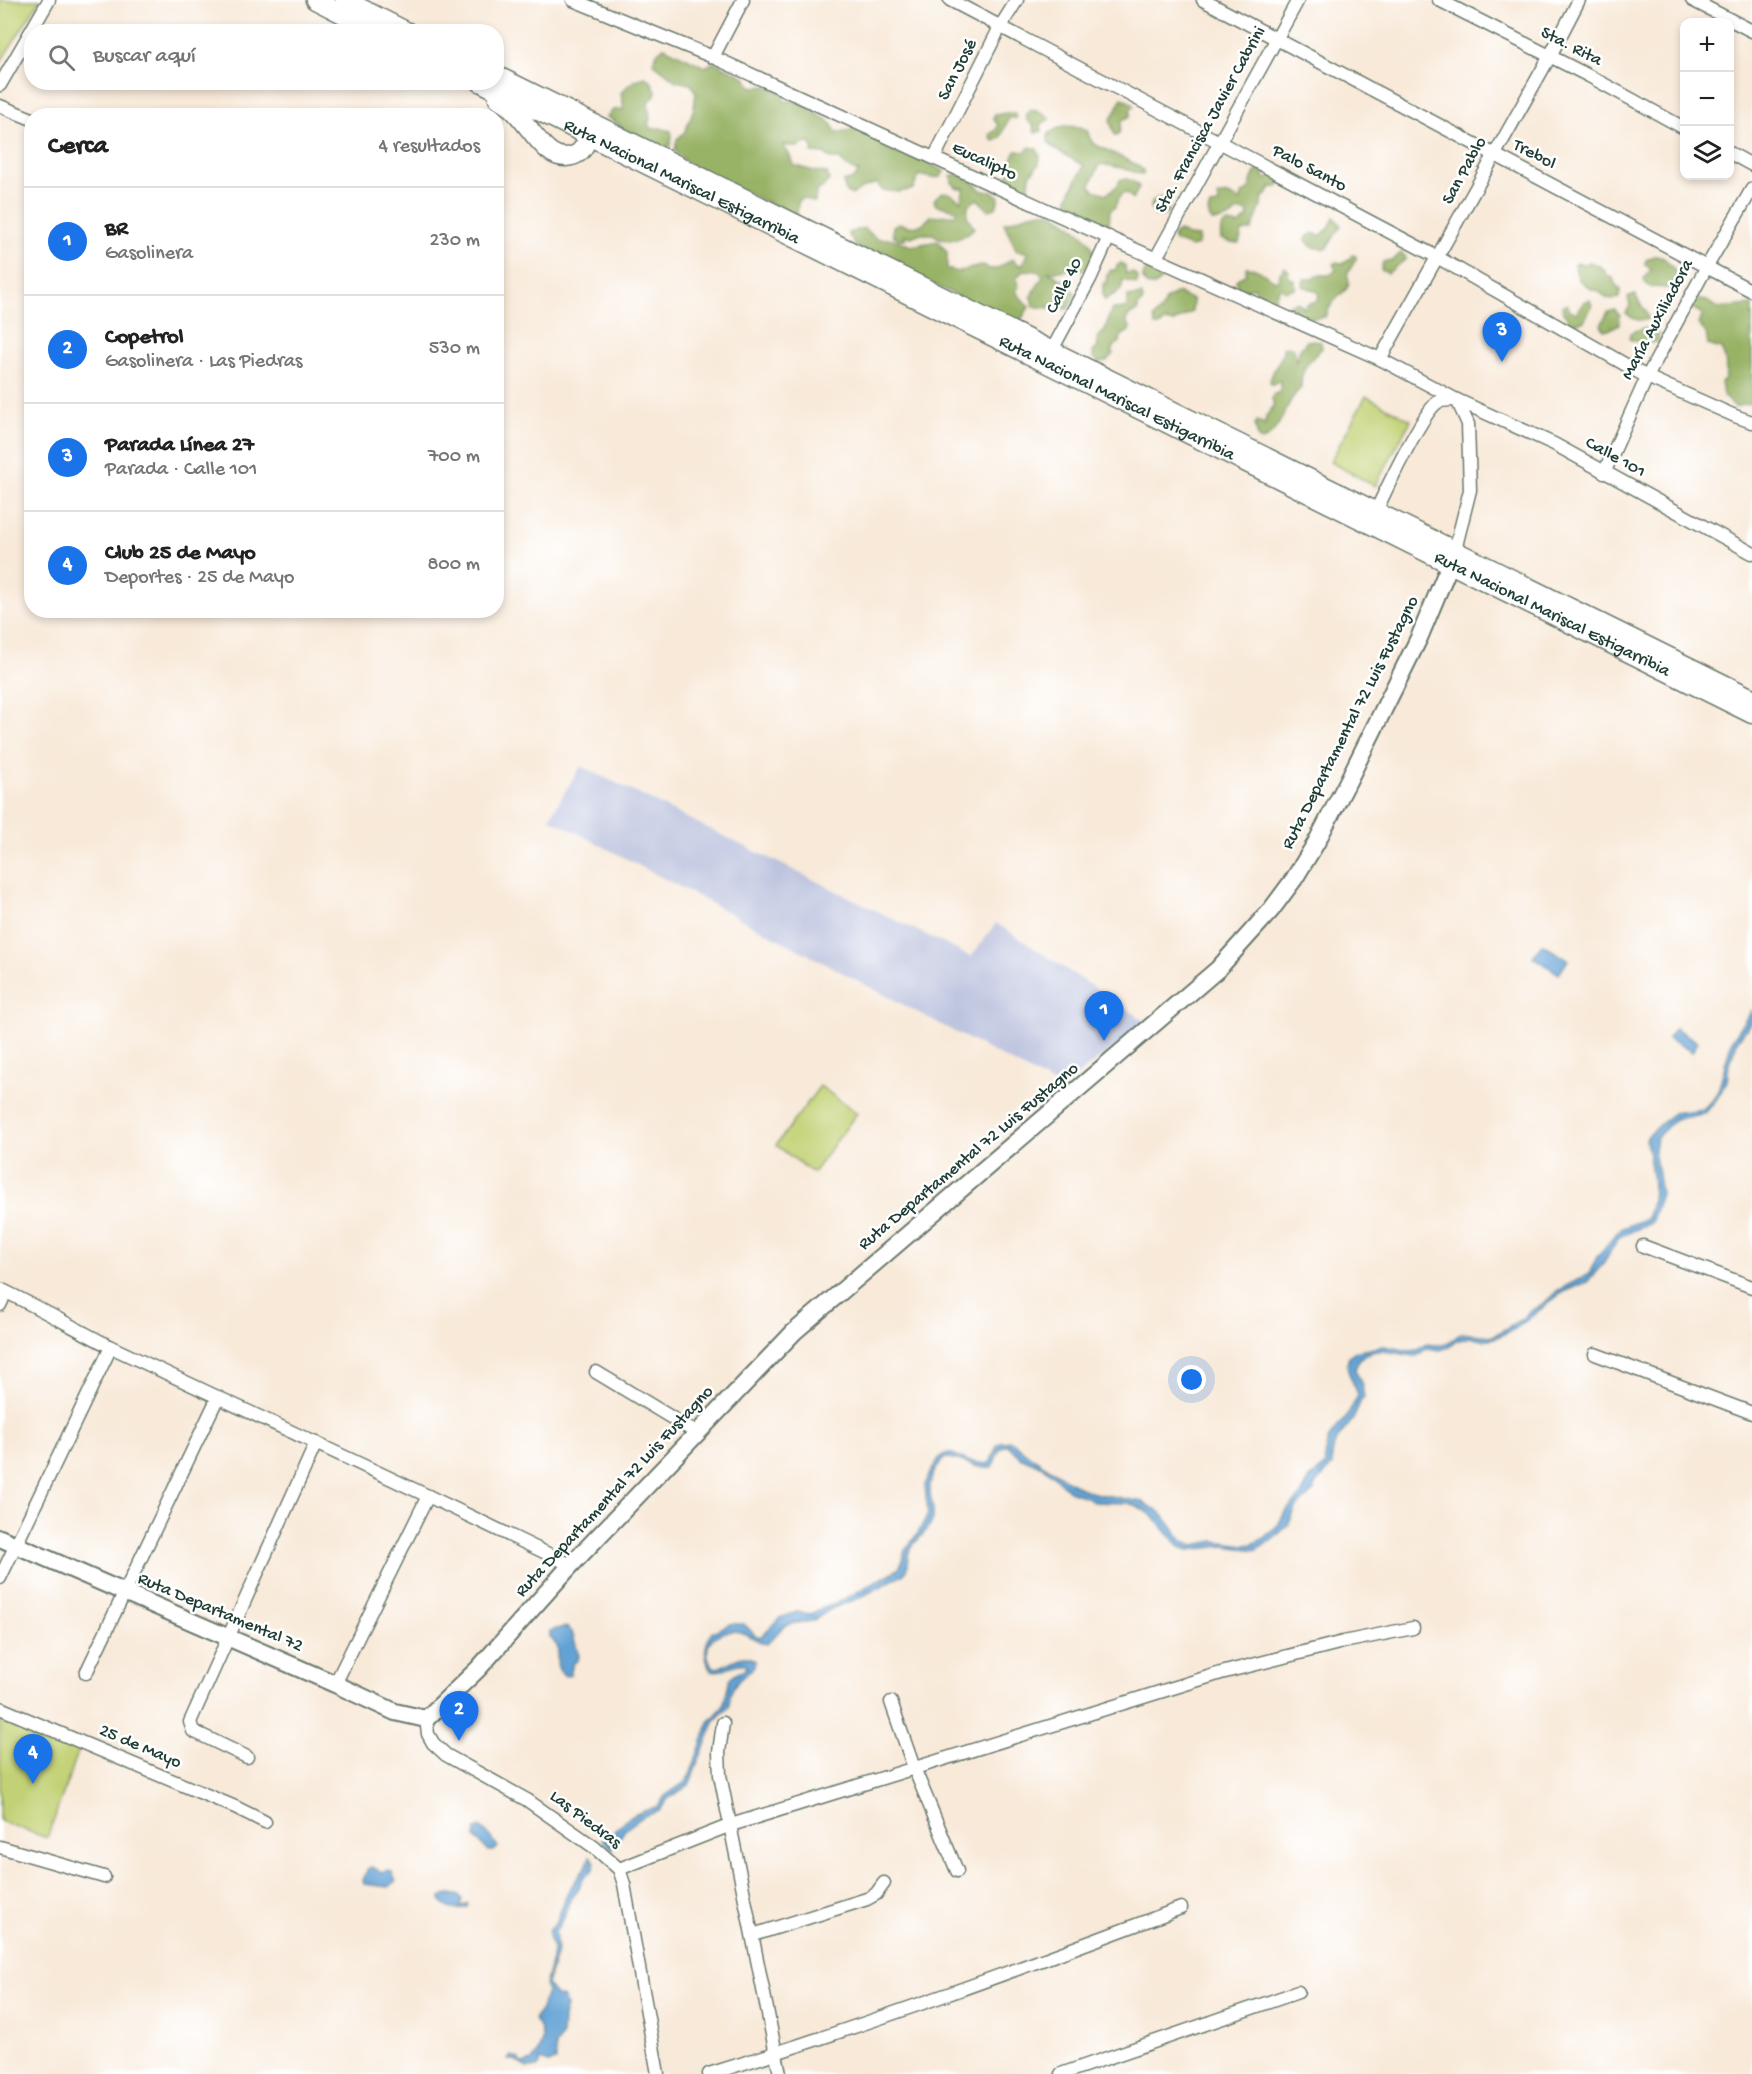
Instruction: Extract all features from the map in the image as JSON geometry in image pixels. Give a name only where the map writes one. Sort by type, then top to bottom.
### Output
[{"type":"highway","points":[[315,0],[362,24]]},
{"type":"highway","points":[[345,0],[392,24]]},
{"type":"highway","name":"Ruta Nacional Mariscal Estigarribia","points":[[504,80],[587,128],[1453,557],[1752,698]]},
{"type":"highway","points":[[481,90],[510,107],[548,150],[558,155],[568,157],[583,150],[587,128]]},
{"type":"highway","name":"Ruta Nacional Mariscal Estigarribia","points":[[499,90],[587,128],[1052,350],[1376,511],[1453,557],[1752,714]]},
{"type":"main road","name":"Ruta Departamental 72 Luis Fustagno","points":[[426,1719],[478,1669],[571,1565],[794,1332],[1209,976],[1271,910],[1294,879],[1342,792],[1419,638],[1453,557]]},
{"type":"main road","name":"Ruta Departamental 72","points":[[8,1541],[395,1712],[426,1719]]},
{"type":"street","points":[[35,24],[49,0]]},
{"type":"street","name":"Eucalipto","points":[[573,0],[713,57],[1380,358]]},
{"type":"street","points":[[713,57],[743,0]]},
{"type":"street","name":"Palo Santo","points":[[950,0],[1437,257],[1647,377],[1752,422]]},
{"type":"street","name":"San José","points":[[934,158],[1000,27],[1017,0]]},
{"type":"street","name":"Trebol","points":[[1203,0],[1752,291]]},
{"type":"street","name":"Sta. Francisca Javier Cabrini","points":[[1156,258],[1298,0]]},
{"type":"street","name":"Sta. Rita","points":[[1439,0],[1680,126]]},
{"type":"street","name":"San Pablo","points":[[1380,358],[1550,56],[1579,0]]},
{"type":"street","points":[[1692,0],[1752,31]]},
{"type":"street","points":[[0,85],[24,43]]},
{"type":"street","points":[[0,106],[24,116]]},
{"type":"street","points":[[1734,155],[1752,165]]},
{"type":"street","name":"María Auxiliadora","points":[[1604,472],[1647,377],[1752,189]]},
{"type":"street","name":"Calle 40","points":[[1052,350],[1090,279],[1109,237]]},
{"type":"street","name":"Calle 101","points":[[1380,358],[1457,400],[1554,444],[1752,553]]},
{"type":"street","points":[[1376,511],[1410,443],[1433,406],[1440,401],[1457,400],[1467,424],[1470,490],[1453,557]]},
{"type":"street","points":[[1642,1246],[1752,1287]]},
{"type":"street","points":[[0,1305],[3,1290],[32,1303],[111,1347],[571,1565]]},
{"type":"street","points":[[0,1578],[8,1541],[111,1347]]},
{"type":"street","points":[[1595,1354],[1752,1413]]},
{"type":"street","points":[[596,1372],[697,1433]]},
{"type":"street","points":[[86,1673],[218,1397]]},
{"type":"street","points":[[247,1757],[193,1731],[190,1722],[316,1443]]},
{"type":"street","points":[[335,1684],[428,1496]]},
{"type":"street","points":[[619,1869],[731,1825],[1221,1673],[1343,1642],[1413,1629]]},
{"type":"street","points":[[891,1702],[914,1768],[957,1871]]},
{"type":"street","name":"25 de Mayo","points":[[0,1708],[235,1807],[265,1822]]},
{"type":"street","name":"Las Piedras","points":[[426,1719],[428,1734],[433,1743],[446,1755],[527,1800],[609,1858],[619,1869],[624,1884],[658,2074]]},
{"type":"street","points":[[723,1723],[718,1752],[720,1775],[780,2074]]},
{"type":"street","points":[[0,1847],[104,1877]]},
{"type":"street","points":[[753,1935],[867,1899],[876,1894],[884,1883]]},
{"type":"street","points":[[709,2074],[992,1979],[1181,1908]]},
{"type":"street","points":[[1061,2074],[1298,1992]]},
{"type":"shaded area","points":[[581,766],[971,957],[996,923],[1145,1021],[1138,1029],[1061,1088],[549,818]]},
{"type":"green space","points":[[0,0],[40,0],[24,24],[0,63]]},
{"type":"green space","points":[[664,47],[705,67],[714,62],[744,76],[752,87],[769,86],[781,93],[784,101],[807,104],[810,110],[829,121],[837,133],[854,129],[865,131],[944,171],[941,177],[932,178],[919,175],[913,189],[898,192],[882,190],[877,183],[852,195],[846,192],[843,182],[853,179],[859,172],[847,167],[840,159],[812,153],[813,147],[810,143],[798,147],[783,145],[793,165],[827,173],[829,180],[816,192],[815,202],[801,198],[798,202],[797,217],[688,164],[675,151],[677,139],[685,132],[694,108],[696,93],[691,84],[676,81],[653,63],[657,53]]},
{"type":"green space","points":[[645,77],[651,81],[656,92],[648,102],[650,119],[648,123],[651,129],[660,128],[671,131],[670,146],[662,149],[624,135],[622,126],[607,117],[613,110],[624,109],[621,93],[638,79]]},
{"type":"green space","points":[[1122,98],[1134,107],[1130,110],[1130,116],[1121,121],[1120,131],[1115,136],[1110,121]]},
{"type":"green space","points":[[1031,109],[1050,119],[1041,124],[1042,131],[1035,133],[1033,125],[1027,120],[1026,114]]},
{"type":"green space","points":[[1015,113],[1017,118],[1009,118],[1000,138],[992,140],[990,134],[996,130],[998,125],[993,118],[995,115]]},
{"type":"green space","points":[[1063,126],[1080,127],[1087,130],[1094,144],[1143,170],[1143,175],[1100,164],[1090,185],[1094,190],[1107,194],[1118,185],[1120,180],[1125,179],[1133,181],[1139,187],[1133,199],[1127,193],[1120,196],[1115,207],[1110,210],[1109,226],[1088,224],[1079,214],[1066,214],[1069,195],[1084,165],[1049,143],[1049,133]]},
{"type":"green space","points":[[1030,147],[1037,149],[1040,156],[1039,164],[1030,175],[1028,194],[1020,186],[1008,183],[1007,180],[1016,151],[1025,152]]},
{"type":"green space","points":[[1260,169],[1264,173],[1264,178],[1267,179],[1272,175],[1281,181],[1281,184],[1278,187],[1271,187],[1267,195],[1263,196],[1252,230],[1242,232],[1239,243],[1221,239],[1223,225],[1228,223],[1239,225],[1248,217],[1247,211],[1237,211],[1226,219],[1212,221],[1208,214],[1210,206],[1219,203],[1218,196],[1221,195],[1229,195],[1240,201],[1243,193],[1250,189],[1251,180]]},
{"type":"green space","points":[[957,174],[971,180],[982,191],[992,191],[999,197],[996,208],[989,210],[977,199],[968,206],[967,216],[974,228],[959,238],[948,240],[933,234],[918,234],[911,237],[905,235],[905,239],[899,239],[893,235],[893,226],[899,223],[917,226],[931,216],[955,215],[957,210],[936,205],[934,200],[944,192],[961,201],[964,188],[958,188],[952,183],[951,176]]},
{"type":"green space","points":[[1160,198],[1167,200],[1169,207],[1167,214],[1160,216],[1153,214],[1151,207],[1153,200]]},
{"type":"green space","points":[[1049,211],[1083,235],[1093,251],[1094,260],[1090,271],[1082,271],[1077,268],[1076,264],[1067,270],[1048,272],[1062,280],[1068,280],[1072,290],[1076,293],[1068,309],[1034,307],[1031,297],[1043,276],[1038,271],[1023,270],[1016,279],[1019,286],[1016,292],[1029,307],[1019,323],[1001,317],[856,247],[848,233],[864,228],[877,239],[893,239],[911,246],[938,241],[947,252],[947,269],[958,272],[984,265],[989,269],[997,269],[1012,259],[1021,266],[1028,252],[1017,251],[1004,223],[1030,214]]},
{"type":"green space","points":[[1334,217],[1341,225],[1326,249],[1312,247],[1306,240],[1307,237],[1313,233],[1320,236],[1329,228]]},
{"type":"green space","points":[[1180,231],[1188,236],[1199,237],[1198,245],[1191,247],[1175,241],[1173,237],[1175,233]]},
{"type":"green space","points":[[1401,253],[1406,259],[1388,273],[1381,270],[1383,262],[1392,261]]},
{"type":"green space","points":[[1352,255],[1356,256],[1356,259],[1347,274],[1348,286],[1333,303],[1325,317],[1302,319],[1290,312],[1291,304],[1297,302],[1305,308],[1307,304],[1317,301],[1319,295],[1317,291],[1303,286],[1304,279],[1313,279],[1318,275],[1330,275],[1336,270],[1333,264],[1338,262],[1342,264]]},
{"type":"green space","points":[[1654,256],[1665,259],[1677,273],[1676,281],[1670,288],[1650,287],[1644,281],[1651,270],[1645,264],[1646,260]]},
{"type":"green space","points":[[1589,262],[1602,268],[1607,276],[1613,278],[1620,289],[1619,298],[1606,298],[1599,291],[1591,289],[1579,280],[1574,265],[1578,263],[1584,265]]},
{"type":"green space","points":[[1121,263],[1125,265],[1126,274],[1132,272],[1138,277],[1137,284],[1123,280],[1121,290],[1105,300],[1103,284],[1111,270],[1116,270]]},
{"type":"green space","points":[[1246,267],[1258,270],[1275,281],[1279,279],[1285,267],[1289,271],[1288,277],[1295,281],[1296,288],[1286,291],[1280,287],[1273,301],[1262,301],[1255,288],[1244,289],[1237,286],[1236,280],[1246,274]]},
{"type":"green space","points":[[1152,268],[1158,271],[1161,277],[1158,283],[1152,286],[1146,283],[1143,277],[1146,271]]},
{"type":"green space","points":[[1177,293],[1193,300],[1192,312],[1174,322],[1165,322],[1155,326],[1154,317],[1162,309],[1165,300]]},
{"type":"green space","points":[[1142,295],[1143,301],[1138,306],[1138,310],[1127,317],[1129,331],[1121,336],[1120,342],[1114,346],[1111,351],[1113,354],[1107,361],[1098,362],[1093,357],[1093,352],[1098,347],[1097,338],[1105,331],[1110,313],[1113,309],[1127,308],[1128,297]]},
{"type":"green space","points":[[1636,295],[1648,319],[1636,319],[1626,313],[1630,306],[1628,297]]},
{"type":"green space","points":[[1694,299],[1707,301],[1717,308],[1752,305],[1752,403],[1735,407],[1723,395],[1721,382],[1726,376],[1724,356],[1721,349],[1708,345],[1706,333],[1698,324],[1702,317],[1701,313],[1689,306]]},
{"type":"green space","points":[[1590,300],[1592,306],[1584,321],[1565,323],[1568,317],[1563,313],[1562,305],[1567,304],[1570,310],[1576,313],[1584,302]]},
{"type":"green space","points":[[1615,310],[1620,316],[1619,324],[1609,330],[1604,330],[1601,325],[1608,312]]},
{"type":"green space","points":[[1643,328],[1656,330],[1659,336],[1657,342],[1643,343],[1629,339],[1630,333]]},
{"type":"green space","points":[[1307,341],[1321,342],[1322,348],[1306,366],[1301,388],[1295,394],[1275,430],[1262,441],[1258,438],[1255,425],[1257,421],[1265,424],[1266,416],[1274,406],[1272,398],[1274,394],[1280,392],[1280,381],[1273,385],[1270,383],[1282,356],[1283,348],[1289,346],[1294,349],[1296,362],[1300,349]]},
{"type":"green space","points":[[1366,396],[1411,420],[1375,486],[1330,462]]},
{"type":"green space","points":[[820,1086],[857,1113],[813,1173],[776,1145]]},
{"type":"green space","points":[[0,1718],[80,1747],[47,1838],[0,1821]]},
{"type":"water","points":[[1542,944],[1568,960],[1559,974],[1533,957]]},
{"type":"water","points":[[1752,1010],[1752,1020],[1737,1042],[1729,1064],[1727,1081],[1716,1100],[1703,1114],[1675,1119],[1656,1138],[1654,1150],[1661,1194],[1651,1223],[1619,1237],[1602,1265],[1587,1282],[1563,1292],[1515,1329],[1495,1338],[1481,1340],[1470,1337],[1456,1341],[1440,1350],[1427,1348],[1417,1356],[1382,1351],[1366,1354],[1355,1369],[1364,1397],[1353,1419],[1334,1445],[1332,1466],[1317,1483],[1313,1492],[1297,1507],[1288,1525],[1273,1539],[1257,1550],[1223,1546],[1188,1550],[1180,1547],[1152,1515],[1139,1507],[1128,1503],[1093,1502],[1087,1497],[1069,1491],[1045,1468],[1020,1457],[1008,1445],[999,1451],[991,1468],[977,1467],[956,1459],[945,1458],[936,1468],[930,1485],[933,1518],[911,1547],[904,1574],[859,1598],[831,1609],[812,1621],[783,1627],[767,1644],[747,1634],[732,1631],[712,1639],[708,1651],[712,1666],[717,1668],[747,1657],[755,1661],[754,1667],[733,1687],[729,1707],[715,1720],[689,1785],[668,1799],[659,1811],[644,1816],[631,1825],[624,1831],[613,1849],[602,1839],[609,1837],[624,1821],[658,1806],[665,1796],[685,1782],[690,1775],[709,1722],[723,1707],[730,1678],[747,1667],[746,1664],[737,1664],[716,1671],[711,1670],[706,1651],[712,1632],[730,1624],[744,1624],[760,1637],[780,1618],[797,1612],[811,1614],[839,1602],[895,1571],[900,1567],[905,1550],[918,1533],[928,1514],[925,1485],[940,1457],[945,1454],[953,1454],[968,1461],[987,1464],[991,1461],[997,1445],[1011,1441],[1078,1487],[1094,1493],[1143,1502],[1161,1513],[1183,1541],[1194,1545],[1215,1541],[1245,1545],[1253,1544],[1265,1537],[1278,1525],[1285,1512],[1300,1497],[1310,1479],[1326,1465],[1328,1440],[1347,1415],[1358,1395],[1348,1371],[1349,1356],[1354,1352],[1384,1346],[1409,1351],[1416,1350],[1425,1344],[1437,1345],[1450,1342],[1461,1333],[1493,1336],[1542,1305],[1558,1290],[1589,1274],[1597,1257],[1620,1229],[1647,1218],[1653,1189],[1647,1137],[1673,1113],[1703,1109],[1712,1100],[1718,1091],[1732,1040]]},
{"type":"water","points":[[1675,1028],[1698,1042],[1692,1052],[1668,1038]]},
{"type":"water","points":[[563,1627],[572,1632],[579,1656],[573,1664],[570,1675],[566,1676],[559,1670],[558,1647],[550,1637],[550,1631]]},
{"type":"water","points":[[480,1827],[498,1847],[494,1851],[488,1851],[475,1837],[476,1829]]},
{"type":"water","points":[[590,1856],[595,1862],[593,1869],[583,1879],[569,1902],[564,1918],[555,1932],[557,1952],[547,1984],[554,1995],[564,1998],[566,2006],[562,2036],[555,2046],[556,2061],[549,2063],[540,2060],[537,2068],[527,2068],[514,2060],[508,2060],[511,2056],[520,2059],[522,2064],[533,2061],[541,2045],[541,2032],[534,2020],[541,2009],[547,1991],[545,1986],[553,1948],[549,1940],[549,1931],[557,1921],[568,1891],[587,1865]]},
{"type":"water","points":[[371,1867],[382,1872],[388,1870],[392,1872],[396,1882],[389,1887],[364,1884],[363,1880]]},
{"type":"water","points":[[450,1894],[460,1896],[462,1899],[460,1907],[468,1904],[468,1907],[454,1909],[447,1907],[441,1902],[441,1897]]},
{"type":"place","name":"Parada Línea 27","points":[[1502,362]]},
{"type":"place","name":"BR","points":[[1104,1041]]},
{"type":"place","name":"Copetrol","points":[[459,1741]]},
{"type":"place","name":"Club 25 de Mayo","points":[[33,1784]]}]
